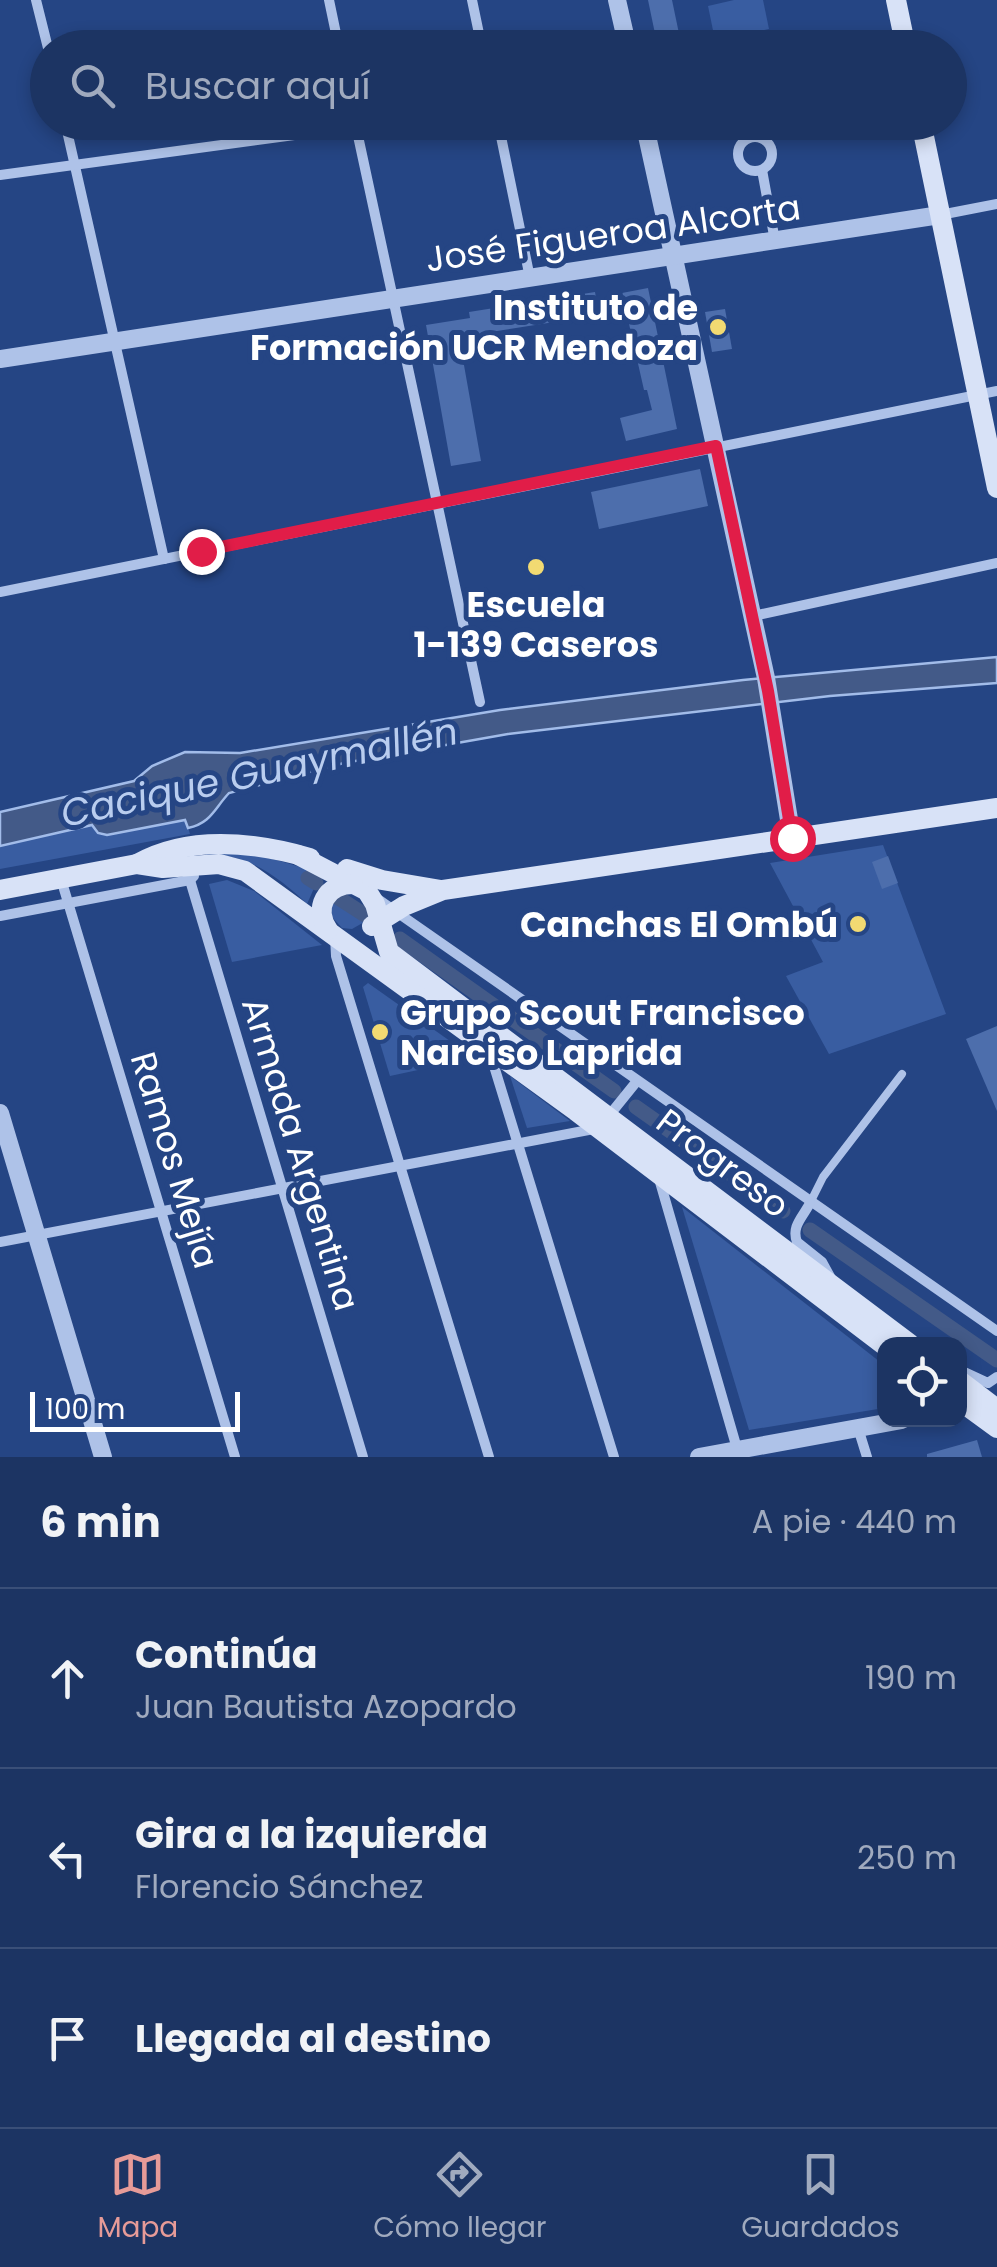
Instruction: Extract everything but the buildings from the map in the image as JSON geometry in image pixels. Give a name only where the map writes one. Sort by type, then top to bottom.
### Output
[{"type":"main road","points":[[896,0],[902,30]]},
{"type":"main road","points":[[925,140],[940,215],[987,393],[997,488]]},
{"type":"main road","points":[[298,855],[373,901],[997,808]]},
{"type":"main road","points":[[0,890],[137,864],[165,851],[219,843],[298,855],[336,872],[373,901]]},
{"type":"main road","points":[[137,864],[188,873]]},
{"type":"main road","name":"Progreso","points":[[188,873],[208,864],[245,871],[489,1048],[608,1119],[657,1174],[877,1340]]},
{"type":"main road","points":[[373,901],[362,936],[335,935],[322,918],[325,898],[337,886],[373,901],[418,899],[444,890]]},
{"type":"main road","name":"Progreso","points":[[373,901],[389,952],[900,1337]]},
{"type":"main road","points":[[967,1403],[997,1409]]},
{"type":"main road","points":[[967,1404],[997,1428]]},
{"type":"street","points":[[36,0],[44,30]]},
{"type":"street","points":[[329,0],[335,30]]},
{"type":"street","points":[[472,0],[478,30]]},
{"type":"street","points":[[617,0],[624,30]]},
{"type":"street","points":[[69,140],[164,558]]},
{"type":"street","points":[[0,176],[247,140]]},
{"type":"street","points":[[358,140],[480,702]]},
{"type":"street","points":[[502,140],[530,278]]},
{"type":"street","points":[[648,140],[766,678],[792,838]]},
{"type":"street","points":[[762,170],[775,242]]},
{"type":"street","points":[[940,215],[997,204]]},
{"type":"street","name":"José Figueroa Alcorta","points":[[0,359],[940,215]]},
{"type":"street","points":[[0,592],[987,393]]},
{"type":"street","points":[[753,616],[997,563]]},
{"type":"street","points":[[0,916],[188,873]]},
{"type":"street","name":"Armada Argentina","points":[[188,873],[363,1457]]},
{"type":"street","name":"Ramos Mejía","points":[[61,879],[236,1457]]},
{"type":"street","points":[[418,899],[414,916],[426,935]]},
{"type":"street","points":[[373,901],[637,1081],[808,1208],[997,1331]]},
{"type":"street","points":[[335,935],[336,956],[489,1457]]},
{"type":"street","points":[[489,1048],[614,1457]]},
{"type":"street","points":[[0,1242],[519,1144],[608,1119],[637,1081]]},
{"type":"street","points":[[0,1113],[103,1457]]},
{"type":"street","points":[[657,1174],[738,1454]]},
{"type":"street","points":[[808,1208],[794,1230],[796,1242],[826,1266],[835,1289]]},
{"type":"street","points":[[967,1373],[988,1383],[997,1378]]},
{"type":"street","points":[[698,1457],[738,1454],[877,1425]]},
{"type":"street","points":[[858,1428],[867,1457]]},
{"type":"lane","points":[[808,1208],[823,1177],[902,1074]]},
{"type":"shaded area","points":[[734,0],[763,0],[769,29],[713,30],[708,6]]},
{"type":"shaded area","points":[[186,820],[190,834],[0,869],[0,846],[93,825],[107,835]]},
{"type":"shaded area","name":"Canchas El Ombú","points":[[883,845],[946,1014],[829,1054],[786,976],[823,962],[770,863]]},
{"type":"shaded area","points":[[206,851],[267,858],[325,876],[320,880],[310,875],[307,881],[315,886],[307,904],[248,862],[206,855]]},
{"type":"shaded area","points":[[227,880],[254,891],[322,945],[232,962],[209,884]]},
{"type":"shaded area","points":[[333,899],[366,921],[352,929],[342,928],[331,916]]},
{"type":"shaded area","points":[[368,983],[474,1058],[390,1076],[363,987]]},
{"type":"shaded area","points":[[510,1076],[570,1121],[527,1128]]},
{"type":"shaded area","points":[[682,1207],[877,1360],[877,1409],[749,1430]]},
{"type":"water","name":"Cacique Guaymallén","points":[[997,657],[997,683],[830,696],[508,734],[344,763],[229,793],[207,819],[188,828],[185,820],[107,835],[98,833],[92,825],[0,846],[0,812],[134,781],[152,766],[185,752],[240,753],[500,710],[743,680]]},
{"type":"waterway","points":[[308,878],[316,883]]},
{"type":"waterway","points":[[337,897],[365,915]]},
{"type":"waterway","points":[[400,939],[614,1091]]},
{"type":"waterway","points":[[636,1107],[783,1211]]},
{"type":"waterway","points":[[810,1230],[997,1360]]},
{"type":"place","name":"Instituto de Formación UCR Mendoza","points":[[718,327]]},
{"type":"place","name":"Escuela 1-139 Caseros","points":[[536,567]]},
{"type":"place","name":"Canchas El Ombú","points":[[858,924]]},
{"type":"place","name":"Grupo Scout Francisco Narciso Laprida","points":[[380,1032]]},
{"type":"route","points":[[201,551],[716,446],[768,691],[792,838]]}]
